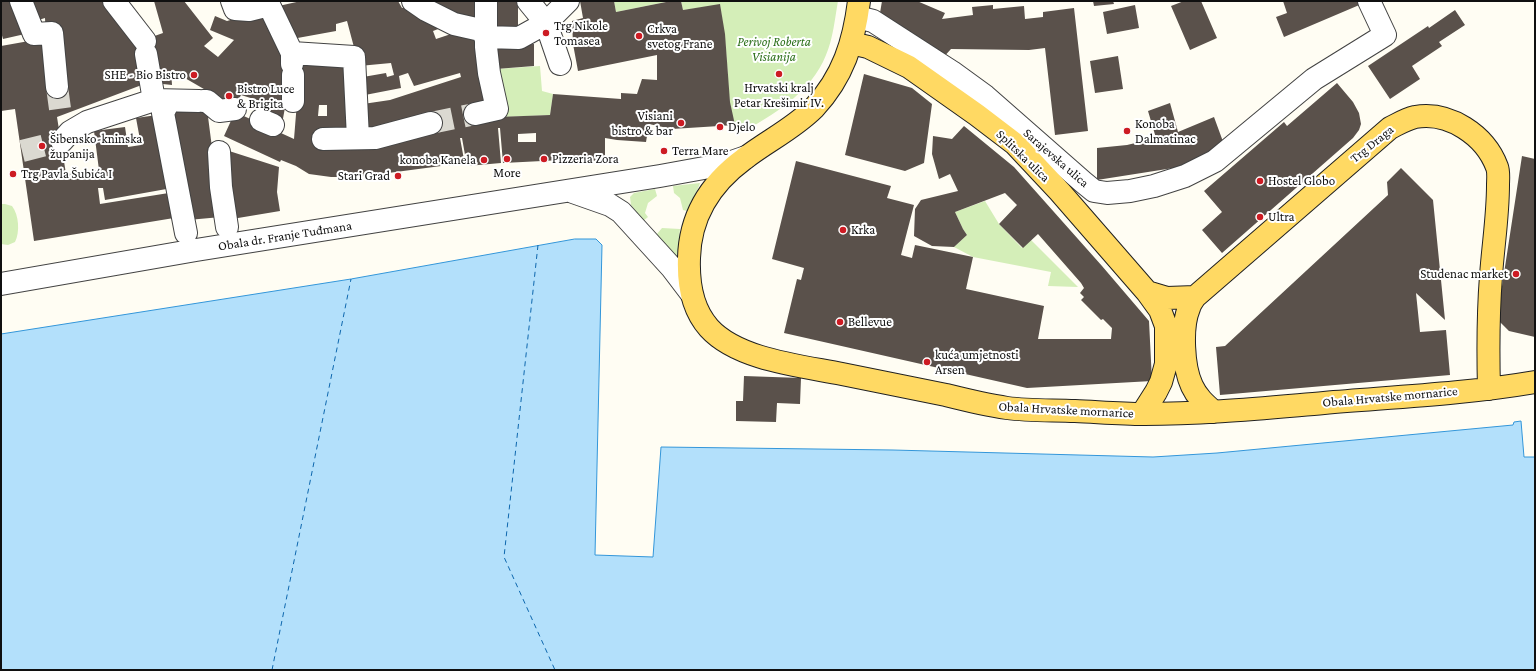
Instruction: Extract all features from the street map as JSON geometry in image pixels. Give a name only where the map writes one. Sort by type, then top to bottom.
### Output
[{"type":"main road","name":"Obala Hrvatske mornarice","points":[[858,9],[851,43],[845,62],[835,81],[814,108],[793,127],[746,157],[719,180],[704,200],[695,220],[690,240],[689,261],[693,303],[709,329],[722,340],[748,352],[779,362],[1008,408],[1142,414],[1214,412],[1488,389],[1535,382]]},
{"type":"main road","name":"Splitska ulica","points":[[851,43],[868,47],[909,67],[1015,144],[1060,192],[1147,292],[1160,310],[1166,326],[1166,364],[1161,382],[1142,414]]},
{"type":"main road","name":"Trg Draga","points":[[1195,297],[1390,128],[1402,121],[1415,117],[1433,116],[1452,121],[1463,126],[1486,148],[1498,168],[1498,205],[1491,277],[1488,339],[1488,389]]},
{"type":"main road","points":[[1147,292],[1167,298],[1195,297]]},
{"type":"main road","points":[[1195,297],[1189,308],[1185,323],[1184,347],[1188,375],[1192,386],[1202,402],[1214,412]]},
{"type":"street","points":[[21,1],[34,34],[52,33],[57,86]]},
{"type":"street","points":[[413,1],[426,10],[454,24],[485,34],[519,38],[546,23],[568,1]]},
{"type":"street","points":[[475,114],[497,110],[489,73],[485,34],[486,1]]},
{"type":"street","points":[[528,1],[546,23],[560,64]]},
{"type":"street","name":"Sarajevska ulica","points":[[858,9],[873,21],[952,72],[985,96],[1083,182],[1094,190],[1107,193],[1130,191],[1154,186],[1185,176],[1216,161],[1314,79],[1386,35],[1369,1]]},
{"type":"street","points":[[227,2],[235,9],[249,10],[277,3],[293,64],[293,101]]},
{"type":"street","points":[[124,3],[145,47],[162,100],[163,114],[186,234]]},
{"type":"street","points":[[293,64],[354,57],[358,138]]},
{"type":"street","points":[[64,130],[162,100],[246,115]]},
{"type":"street","points":[[323,139],[375,138],[431,123]]},
{"type":"street","points":[[219,152],[221,187],[227,227]]},
{"type":"street","name":"Obala dr. Franje Tuđmana","points":[[1,284],[196,250],[570,192],[708,168],[746,157]]},
{"type":"street","points":[[621,212],[617,204],[618,196],[628,182]]},
{"type":"street","name":"Obala dr. Franje Tuđmana","points":[[570,192],[610,205],[621,212],[672,268],[691,293]]},
{"type":"green space","points":[[614,1],[671,1],[616,12]]},
{"type":"green space","name":"Perivoj Roberta Visianija","points":[[681,1],[838,1],[834,28],[826,55],[811,81],[790,102],[778,111],[739,134],[735,126],[731,109],[720,5],[683,10]]},
{"type":"green space","points":[[540,66],[542,91],[553,94],[550,115],[504,117],[496,69]]},
{"type":"green space","points":[[700,183],[687,211],[683,210],[680,198],[674,193],[673,186]]},
{"type":"green space","points":[[655,189],[657,196],[648,203],[645,213],[648,217],[643,221],[631,205],[630,197],[634,193]]},
{"type":"green space","points":[[985,201],[999,224],[1022,248],[1031,240],[1078,287],[1048,286],[1051,272],[973,257],[954,247],[967,235],[955,212]]},
{"type":"green space","points":[[1,204],[12,206],[17,219],[17,238],[15,242],[8,245],[1,244]]},
{"type":"green space","points":[[662,228],[680,229],[677,259],[656,235]]},
{"type":"water","points":[[575,239],[596,239],[602,245],[595,555],[653,557],[661,447],[893,450],[1153,457],[1217,453],[1513,425],[1514,422],[1521,421],[1524,457],[1535,457],[1535,670],[1,670],[1,334],[351,279]]},
{"type":"building","points":[[1,1],[14,1],[25,34],[3,39],[1,32]]},
{"type":"building","points":[[28,1],[108,1],[143,43],[147,83],[57,117],[66,174],[99,170],[94,131],[125,127],[128,147],[141,145],[136,118],[157,115],[172,188],[105,200],[103,188],[98,188],[100,204],[175,192],[180,217],[34,241],[15,109],[1,111],[1,46],[46,38],[45,18],[35,21]]},
{"type":"building","points":[[154,1],[184,1],[213,38],[204,46],[218,57],[234,40],[210,30],[215,16],[227,21],[267,9],[290,80],[282,124],[255,111],[257,100],[241,95],[235,107],[171,70],[172,85],[154,83],[146,39],[163,33]]},
{"type":"building","points":[[301,1],[398,1],[402,8],[414,7],[446,26],[433,31],[436,39],[451,34],[454,31],[481,34],[497,117],[550,115],[553,94],[621,99],[621,93],[637,94],[642,79],[657,80],[657,55],[578,71],[573,44],[572,21],[583,18],[580,1],[614,1],[616,12],[671,1],[681,1],[683,10],[720,4],[725,34],[730,102],[735,125],[672,129],[649,124],[646,142],[605,138],[605,161],[562,160],[503,163],[500,128],[498,128],[501,163],[467,166],[462,138],[460,138],[465,165],[441,166],[358,177],[331,177],[309,174],[296,166],[281,160],[280,162],[224,136],[235,112],[294,139],[297,102],[297,62],[349,61],[365,133],[363,104],[390,100],[461,77],[460,73],[414,86],[408,73],[399,76],[401,88],[365,95],[363,77],[386,73],[387,77],[394,75],[391,63],[359,66],[347,21],[336,24],[336,31],[292,39],[274,7]],"holes":[[[319,105],[327,105],[327,116],[318,116]],[[536,133],[536,142],[518,142],[518,134]]]},
{"type":"building","points":[[420,1],[484,1],[482,27]]},
{"type":"building","points":[[489,1],[518,1],[518,29],[488,27]]},
{"type":"building","points":[[882,1],[917,1],[945,13],[942,19],[973,15],[972,7],[993,5],[993,9],[1024,6],[1025,19],[1043,17],[1043,12],[1074,8],[1088,131],[1055,135],[1045,48],[1029,50],[951,49],[941,60],[880,13]]},
{"type":"building","points":[[1093,1],[1113,1],[1114,4],[1094,6]]},
{"type":"building","points":[[1184,1],[1201,1],[1217,38],[1190,50],[1171,6]]},
{"type":"building","points":[[1283,1],[1363,1],[1364,3],[1284,37],[1276,17],[1287,13]]},
{"type":"building","points":[[1135,5],[1139,28],[1107,34],[1103,12]]},
{"type":"building","points":[[1455,10],[1465,25],[1439,42],[1442,46],[1412,66],[1420,79],[1390,99],[1368,66]]},
{"type":"building","points":[[534,44],[534,66],[496,69],[493,46]]},
{"type":"building","points":[[1118,56],[1123,89],[1095,93],[1090,61]]},
{"type":"building","points":[[864,74],[912,88],[932,104],[924,163],[905,171],[845,155]]},
{"type":"building","points":[[1337,83],[1353,102],[1359,113],[1361,124],[1359,130],[1353,138],[1222,253],[1202,230],[1222,212],[1204,191],[1284,122],[1287,126]]},
{"type":"building","points":[[1170,103],[1178,132],[1214,117],[1225,147],[1186,166],[1097,180],[1097,148],[1127,145],[1156,138],[1148,111]]},
{"type":"building","points":[[207,109],[221,217],[188,220],[170,110]]},
{"type":"building","points":[[964,126],[1014,167],[1149,321],[1152,381],[1027,388],[784,333],[797,279],[801,280],[804,268],[772,259],[796,161],[891,186],[887,198],[914,205],[901,255],[912,258],[915,245],[973,257],[966,289],[1044,306],[1038,339],[1111,339],[1112,328],[1103,319],[1101,320],[1081,300],[1084,297],[1080,293],[1084,288],[1081,283],[1038,234],[1023,248],[999,224],[1017,205],[1005,193],[955,212],[967,235],[954,247],[932,246],[914,236],[915,209],[921,200],[958,191],[950,174],[939,179],[932,154],[933,136],[952,139]]},
{"type":"building","points":[[226,150],[279,167],[277,192],[280,211],[232,219]]},
{"type":"building","points":[[1522,156],[1535,159],[1535,337],[1509,331],[1497,319]]},
{"type":"building","points":[[1401,168],[1433,200],[1445,320],[1416,293],[1420,332],[1446,330],[1450,375],[1220,395],[1216,347],[1225,346],[1388,195],[1387,182]]},
{"type":"building","points":[[744,376],[801,378],[800,404],[777,403],[776,422],[736,421],[736,401],[743,401]]},
{"type":"ferry route","points":[[538,245],[504,557],[555,670]]},
{"type":"ferry route","points":[[272,670],[351,279]]},
{"type":"tunnel","points":[[57,87],[61,116]]},
{"type":"tunnel","points":[[431,123],[475,114]]},
{"type":"tunnel","points":[[22,151],[62,141]]},
{"type":"place","name":"Trg Nikole Tomasea","points":[[546,33]]},
{"type":"place","name":"Crkva svetog Frane","points":[[639,36]]},
{"type":"place","name":"Hrvatski kralj Petar Krešimir IV.","points":[[779,74]]},
{"type":"place","name":"SHE - Bio Bistro","points":[[194,75]]},
{"type":"place","name":"Bistro Luce & Brigita","points":[[229,96]]},
{"type":"place","name":"Visiani bistro & bar","points":[[681,123]]},
{"type":"place","name":"Djelo","points":[[720,127]]},
{"type":"place","name":"Konoba Dalmatinac","points":[[1127,131]]},
{"type":"place","name":"Šibensko-kninska županija","points":[[42,146]]},
{"type":"place","name":"Terra Mare","points":[[664,151]]},
{"type":"place","name":"More","points":[[507,159]]},
{"type":"place","name":"Pizzeria Zora","points":[[544,159]]},
{"type":"place","name":"konoba Kanela","points":[[484,160]]},
{"type":"place","name":"Trg Pavla Šubića I","points":[[13,174]]},
{"type":"place","name":"Stari Grad","points":[[398,176]]},
{"type":"place","name":"Hostel Globo","points":[[1260,181]]},
{"type":"place","name":"Ultra","points":[[1260,217]]},
{"type":"place","name":"Krka","points":[[843,230]]},
{"type":"place","name":"Studenac market","points":[[1516,274]]},
{"type":"place","name":"Bellevue","points":[[840,322]]},
{"type":"place","name":"kuća umjetnosti Arsen","points":[[927,362]]}]
